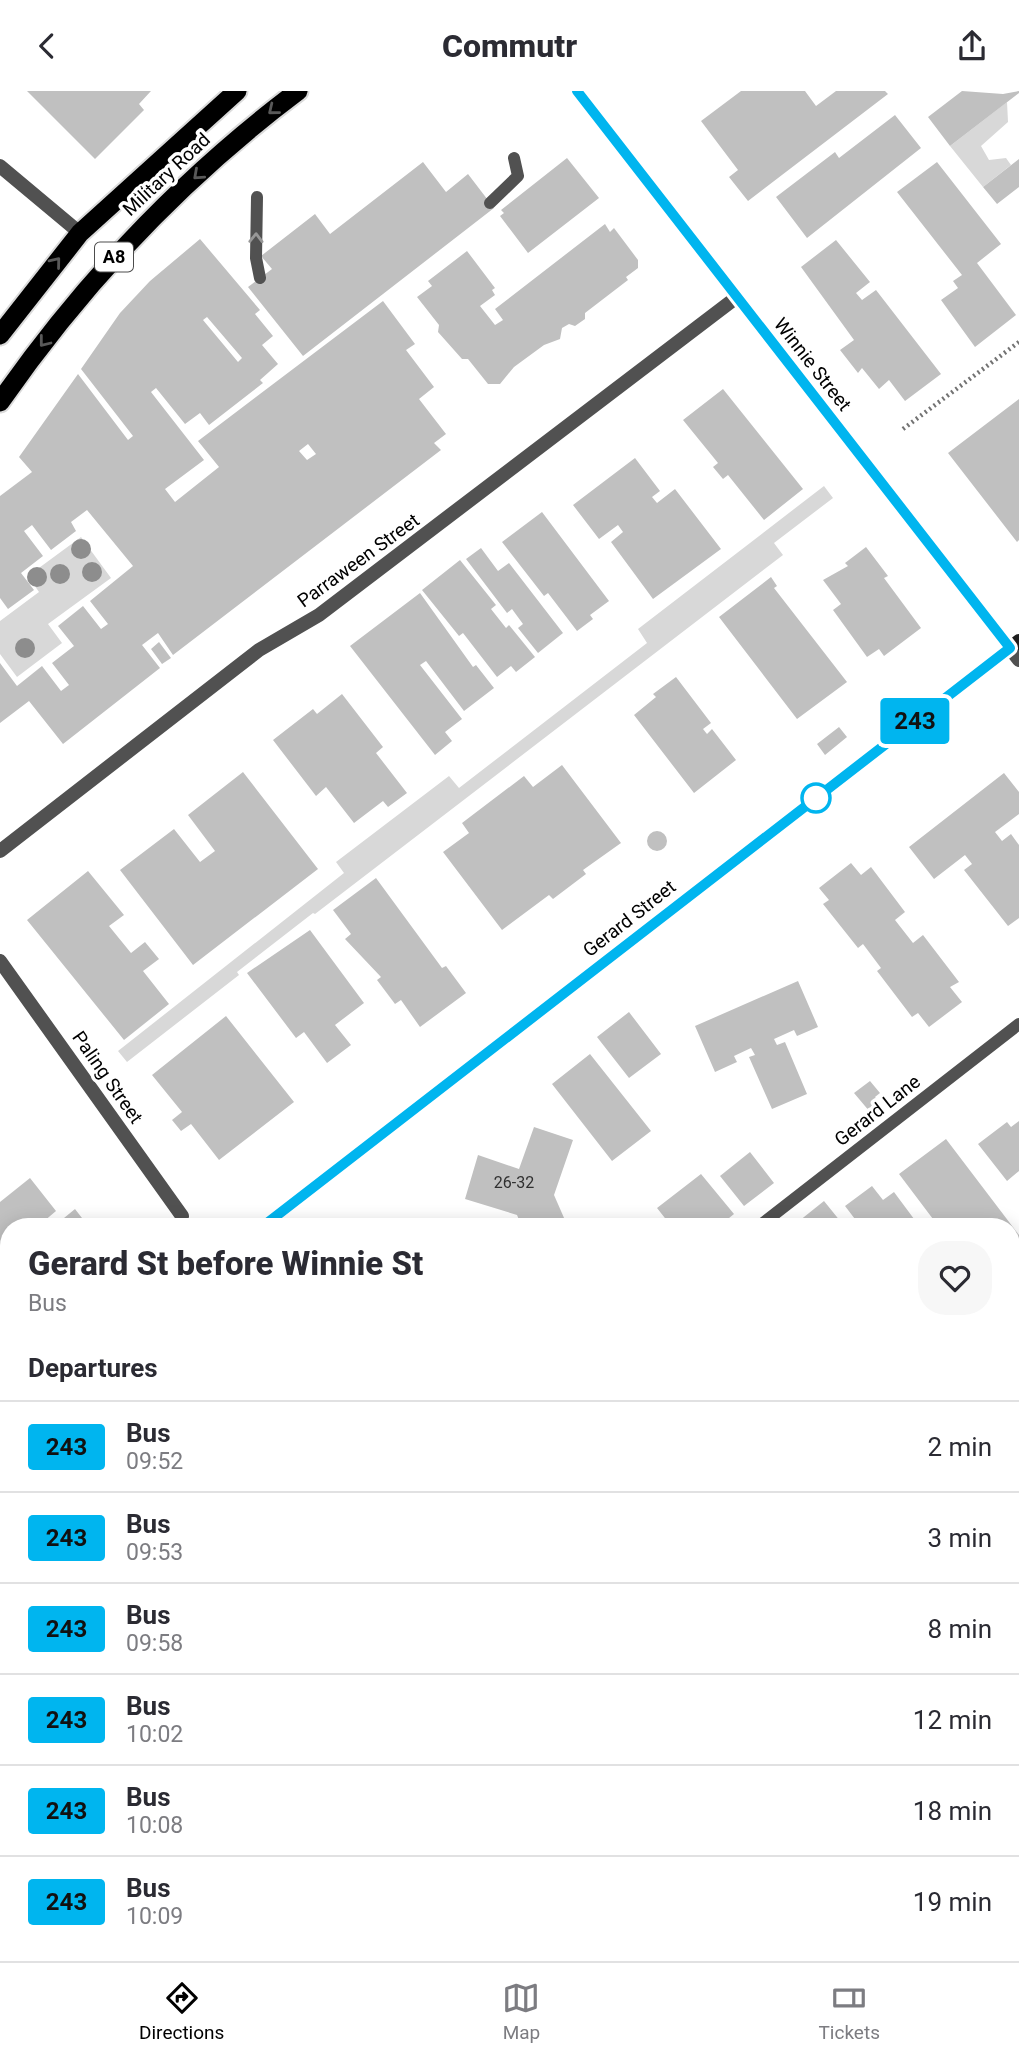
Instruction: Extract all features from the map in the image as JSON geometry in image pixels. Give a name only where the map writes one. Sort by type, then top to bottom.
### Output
[{"type":"highway","name":"Military Road","points":[[0,335],[80,233],[237,91]]},
{"type":"highway","name":"Military Road","points":[[0,402],[100,271],[151,217],[249,130],[298,91]]},
{"type":"main road","name":"Gerard Street","points":[[274,1218],[1016,650]]},
{"type":"street","name":"Winnie Street","points":[[578,91],[1016,650]]},
{"type":"street","points":[[0,166],[80,233]]},
{"type":"street","name":"Parraween Street","points":[[0,851],[259,650],[319,615],[737,297]]},
{"type":"street","name":"Paling Street","points":[[0,961],[182,1216]]},
{"type":"lane","points":[[490,203],[518,176],[514,158]]},
{"type":"lane","points":[[257,197],[256,258],[260,278]]},
{"type":"lane","name":"Gerard Lane","points":[[770,1218],[1019,1024]]},
{"type":"path","points":[[903,429],[1019,342]]},
{"type":"shaded area","points":[[1007,102],[1008,122],[981,146],[989,160],[1006,158],[1011,165],[983,187],[950,146]]},
{"type":"shaded area","points":[[824,486],[833,498],[774,543],[783,555],[313,913],[237,972],[239,975],[127,1062],[118,1051],[344,873],[336,862],[449,776],[459,788],[647,643],[638,629]]},
{"type":"shaded area","points":[[81,537],[111,578],[48,624],[62,643],[17,677],[0,654],[0,621],[39,592],[28,576]]},
{"type":"building","points":[[27,91],[151,91],[139,104],[144,110],[95,159]]},
{"type":"building","points":[[741,91],[805,91],[816,106],[836,91],[885,91],[888,94],[748,201],[729,177],[738,170],[701,121]]},
{"type":"building","points":[[962,91],[1019,93],[950,146],[928,117]]},
{"type":"building","points":[[895,115],[921,148],[807,238],[776,197],[835,152],[839,158]]},
{"type":"building","points":[[567,158],[599,198],[528,253],[500,216],[504,213],[501,210]]},
{"type":"building","points":[[1019,159],[1019,187],[997,204],[983,187]]},
{"type":"building","points":[[423,162],[446,192],[468,174],[494,208],[303,356],[248,287],[272,269],[261,256],[315,214],[330,234]]},
{"type":"building","points":[[937,162],[1001,244],[977,263],[1016,315],[975,347],[941,300],[958,288],[953,281],[962,275],[897,192]]},
{"type":"building","points":[[605,224],[610,232],[614,228],[638,260],[638,268],[626,277],[628,280],[585,313],[585,319],[575,326],[569,324],[562,328],[560,339],[544,345],[514,367],[500,384],[488,384],[468,359],[462,359],[438,332],[439,325],[417,297],[432,286],[428,281],[467,251],[495,288],[492,290],[495,295],[480,306],[495,325],[503,320],[495,309]]},
{"type":"building","points":[[200,239],[260,310],[255,314],[273,336],[262,345],[278,364],[260,380],[263,383],[209,425],[200,413],[185,424],[156,388],[151,392],[204,460],[165,489],[175,502],[219,467],[198,441],[383,301],[415,344],[406,350],[434,387],[419,399],[446,434],[434,443],[441,450],[173,655],[158,633],[142,645],[160,668],[63,744],[29,701],[0,723],[0,663],[17,686],[42,666],[61,691],[69,685],[52,663],[74,646],[58,626],[83,606],[101,629],[108,624],[90,601],[133,566],[87,510],[71,522],[76,531],[51,550],[32,525],[24,531],[43,556],[21,573],[34,590],[8,609],[0,598],[0,496],[32,472],[19,457],[78,374],[128,440],[133,436],[81,369],[120,313],[150,281]],"holes":[[[207,317],[242,358],[238,362],[203,320]],[[308,444],[316,454],[307,460],[299,451]]]},
{"type":"building","points":[[836,240],[870,282],[856,293],[862,300],[876,290],[941,374],[905,401],[889,380],[879,389],[862,368],[858,373],[840,350],[854,340],[801,267]]},
{"type":"building","points":[[723,389],[803,489],[764,520],[728,475],[723,479],[713,467],[718,463],[683,420]]},
{"type":"building","points":[[1019,399],[1019,540],[1017,542],[948,453]]},
{"type":"building","points":[[635,458],[660,491],[652,497],[657,503],[675,489],[721,549],[653,599],[611,542],[623,532],[618,525],[599,539],[573,505]]},
{"type":"building","points":[[542,512],[609,601],[590,615],[593,619],[577,631],[548,593],[544,596],[502,542]]},
{"type":"building","points":[[866,547],[888,576],[884,578],[921,628],[884,656],[879,649],[867,657],[833,610],[841,604],[823,580],[848,566],[845,563]]},
{"type":"building","points":[[481,548],[498,571],[509,563],[563,633],[538,653],[518,628],[523,624],[512,609],[507,613],[466,559]]},
{"type":"building","points":[[460,560],[496,605],[491,609],[506,628],[509,625],[535,657],[516,672],[511,666],[497,677],[463,633],[459,636],[422,590]]},
{"type":"building","points":[[771,577],[777,586],[774,588],[847,682],[797,719],[719,617]]},
{"type":"building","points":[[420,593],[473,667],[476,665],[494,688],[464,711],[426,661],[420,665],[462,719],[445,732],[452,741],[435,755],[350,646]]},
{"type":"building","points":[[159,642],[171,658],[162,664],[151,649]]},
{"type":"building","points":[[676,677],[711,723],[703,729],[707,734],[712,729],[736,760],[694,793],[634,715],[656,697],[653,694]]},
{"type":"building","points":[[342,694],[383,747],[376,753],[407,793],[388,807],[383,801],[354,823],[326,787],[316,796],[273,740],[313,709],[317,714]]},
{"type":"building","points":[[839,727],[847,737],[825,755],[817,744]]},
{"type":"building","points":[[562,765],[621,843],[583,870],[586,874],[553,899],[549,895],[502,930],[443,852],[469,833],[462,823],[524,776],[533,787]]},
{"type":"building","points":[[243,772],[318,869],[193,965],[120,870],[174,829],[200,862],[215,851],[188,815]]},
{"type":"building","points":[[1004,773],[1019,792],[1019,814],[995,832],[1002,841],[1011,834],[1019,845],[1019,918],[1008,926],[964,870],[972,864],[965,855],[934,879],[909,847]]},
{"type":"building","points":[[657,831],[664,834],[667,841],[664,848],[657,851],[650,848],[647,841],[650,834]]},
{"type":"building","points":[[851,863],[861,875],[871,867],[905,912],[895,920],[913,943],[923,935],[959,982],[950,987],[962,1002],[929,1027],[918,1013],[912,1017],[877,971],[881,968],[863,944],[858,948],[823,904],[829,900],[819,888]]},
{"type":"building","points":[[88,871],[124,915],[109,926],[131,953],[145,942],[159,959],[143,971],[169,1004],[124,1040],[27,920]]},
{"type":"building","points":[[376,878],[442,968],[446,966],[466,993],[420,1027],[401,1000],[395,1004],[377,980],[381,977],[345,939],[351,934],[333,910]]},
{"type":"building","points":[[310,930],[364,1003],[335,1025],[351,1045],[327,1063],[304,1032],[296,1038],[247,973]]},
{"type":"building","points":[[798,981],[818,1027],[797,1036],[794,1030],[774,1039],[777,1045],[785,1042],[807,1094],[772,1109],[749,1057],[755,1055],[751,1048],[734,1056],[737,1062],[715,1072],[695,1026]]},
{"type":"building","points":[[629,1012],[661,1054],[629,1078],[597,1037]]},
{"type":"building","points":[[226,1016],[294,1102],[219,1160],[191,1124],[181,1131],[172,1120],[182,1112],[152,1075]]},
{"type":"building","points":[[590,1054],[651,1131],[612,1161],[552,1084]]},
{"type":"building","points":[[870,1081],[880,1093],[875,1097],[880,1104],[870,1112],[854,1093]]},
{"type":"building","points":[[1019,1121],[1019,1171],[1007,1181],[978,1144],[1007,1122],[1011,1127]]},
{"type":"building","points":[[534,1127],[573,1140],[554,1195],[564,1218],[518,1218],[517,1215],[465,1199],[478,1155],[519,1169]]},
{"type":"building","points":[[946,1139],[1006,1218],[932,1218],[899,1174]]},
{"type":"building","points":[[750,1152],[774,1183],[744,1206],[720,1176]]},
{"type":"building","points":[[701,1174],[734,1214],[729,1218],[665,1218],[657,1208]]},
{"type":"building","points":[[30,1178],[56,1211],[48,1218],[0,1218],[0,1202]]},
{"type":"building","points":[[872,1186],[883,1200],[894,1192],[913,1218],[854,1218],[845,1206]]},
{"type":"building","points":[[824,1201],[838,1218],[803,1218]]},
{"type":"building","points":[[75,1209],[82,1218],[64,1218]]},
{"type":"bus line","name":"243","points":[[274,1218],[1010,648],[577,91]]}]
